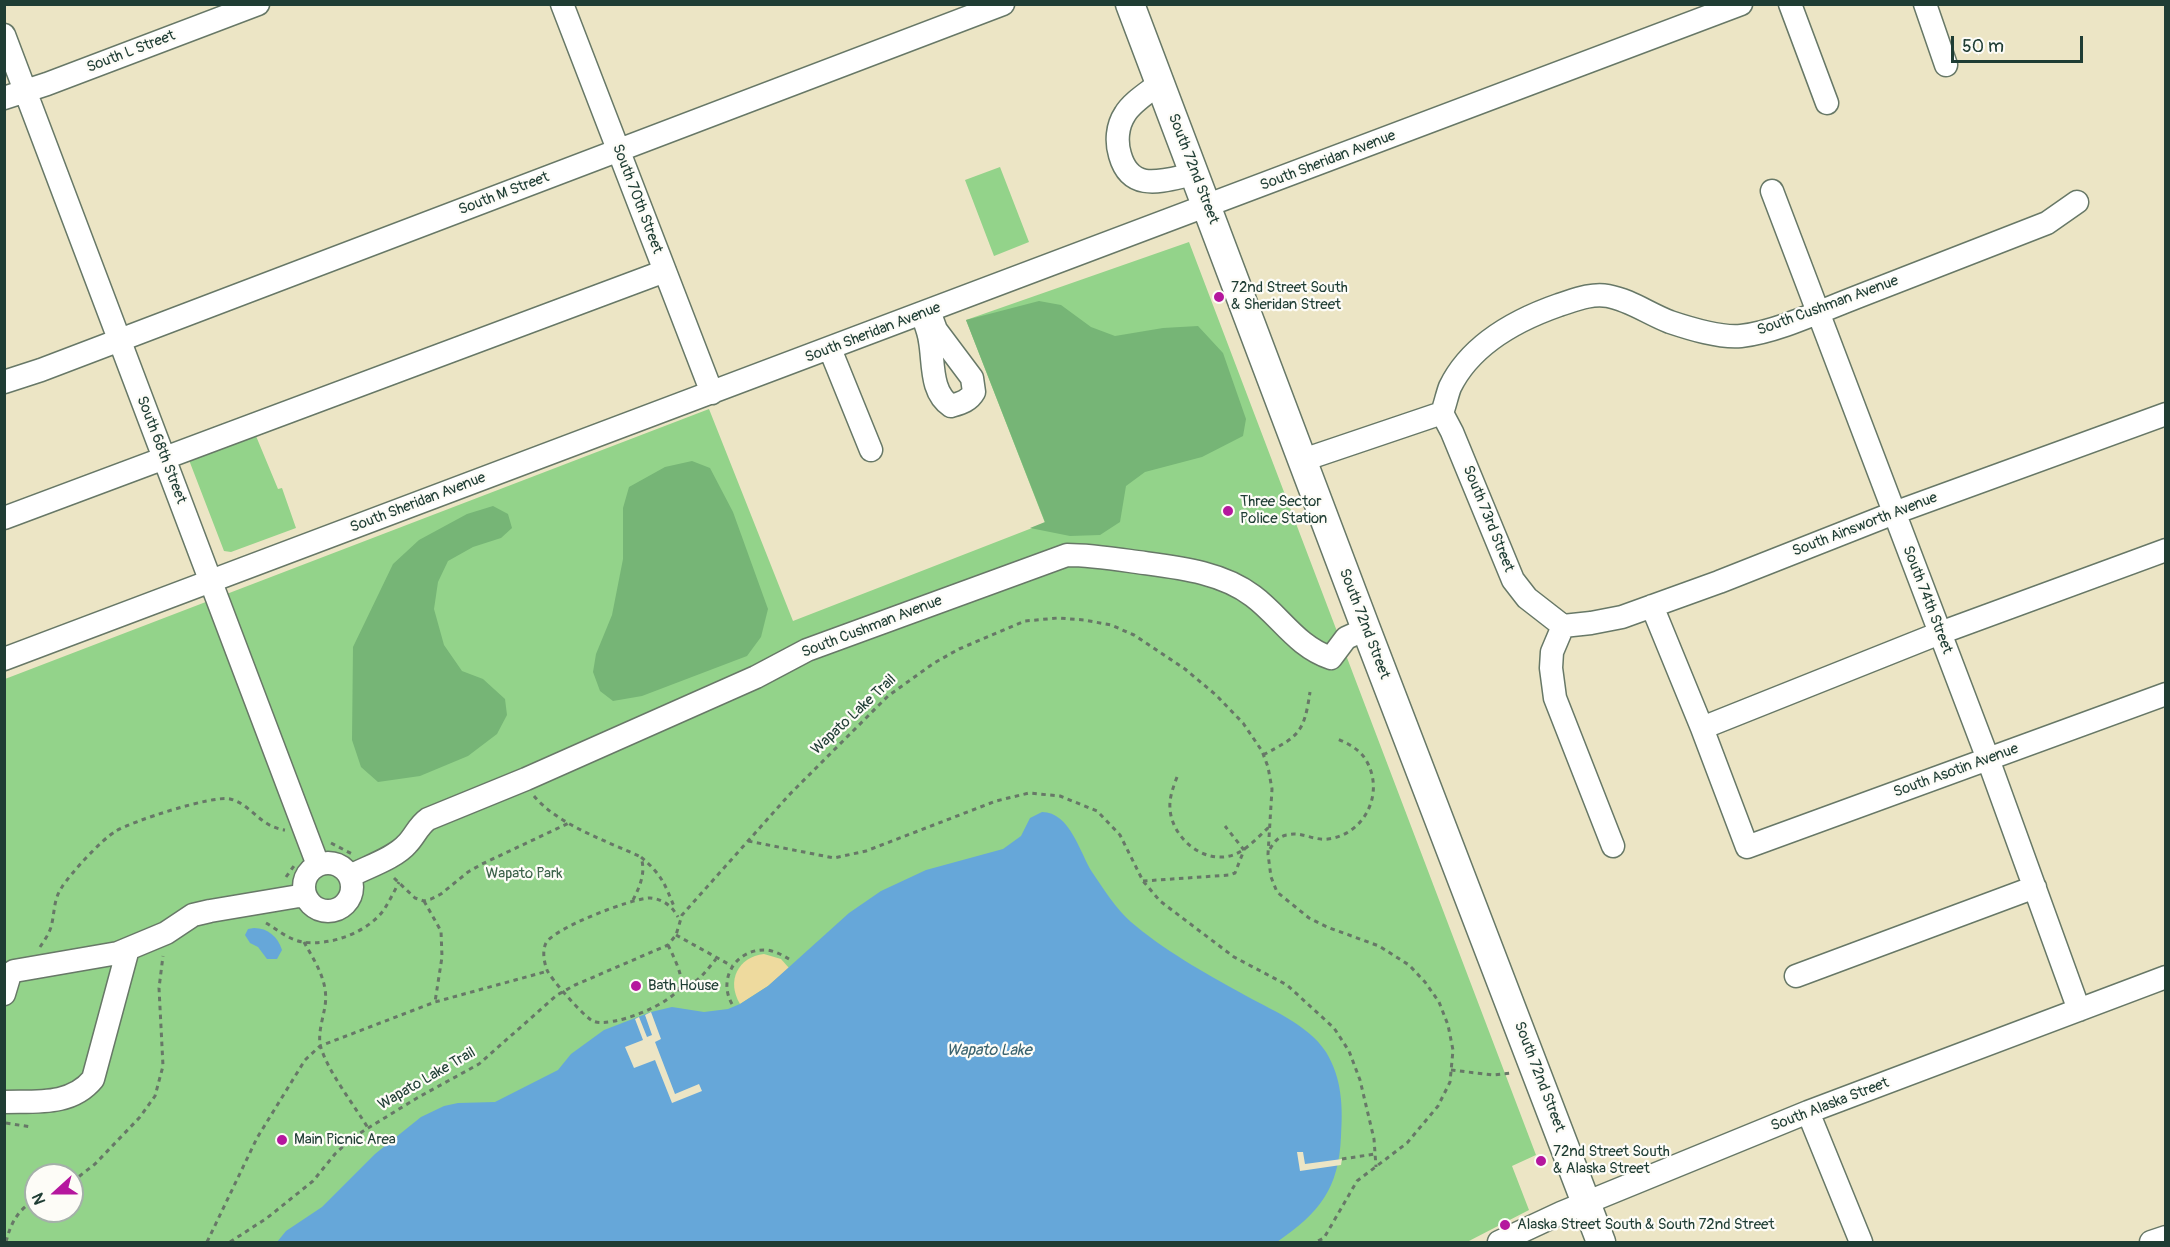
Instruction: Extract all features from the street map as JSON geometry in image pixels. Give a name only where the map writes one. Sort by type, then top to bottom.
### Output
[{"type":"main road","name":"South 72nd Street","points":[[1130,4],[1601,1242]]},
{"type":"street","name":"South L Street","points":[[15,94],[58,80],[258,4]]},
{"type":"street","name":"South 70th Street","points":[[562,4],[712,393]]},
{"type":"street","name":"South M Street","points":[[4,382],[41,370],[1003,4]]},
{"type":"street","name":"South Sheridan Avenue","points":[[4,659],[1207,207],[1702,11],[1741,4]]},
{"type":"street","points":[[1790,4],[1827,103]]},
{"type":"street","points":[[1925,4],[1947,65]]},
{"type":"street","name":"South 68th Street","points":[[4,35],[15,94],[119,340],[318,865]]},
{"type":"street","points":[[1160,83],[1125,113],[1117,139],[1122,164],[1130,175],[1149,182],[1194,174]]},
{"type":"street","name":"South 74th Street","points":[[1772,191],[1988,759],[2079,1010]]},
{"type":"street","name":"South Cushman Avenue","points":[[1442,413],[1450,388],[1462,369],[1494,336],[1517,323],[1582,298],[1595,295],[1606,296],[1634,305],[1670,322],[1720,334],[1740,336],[1765,331],[1819,312],[2047,223],[2077,202]]},
{"type":"street","points":[[4,518],[665,271]]},
{"type":"street","points":[[830,349],[871,450]]},
{"type":"street","points":[[1303,460],[1442,413]]},
{"type":"street","name":"South 73rd Street","points":[[1442,413],[1513,580],[1527,598],[1563,626]]},
{"type":"street","name":"South Ainsworth Avenue","points":[[1563,626],[1622,617],[1894,513],[2166,414]]},
{"type":"street","points":[[1652,606],[1702,728],[1940,633],[2166,550]]},
{"type":"street","name":"South Cushman Avenue","points":[[350,876],[384,859],[407,844],[419,826],[428,819],[526,779],[756,677],[807,650],[1067,555],[1085,555],[1185,569],[1214,577],[1252,595],[1302,642],[1319,654],[1331,658],[1346,638],[1366,628]]},
{"type":"street","points":[[1563,626],[1552,652],[1551,668],[1555,698],[1613,846]]},
{"type":"street","name":"South Asotin Avenue","points":[[1702,728],[1747,848],[2166,694]]},
{"type":"street","points":[[332,863],[340,866],[350,876],[352,891],[350,898],[339,909],[324,911],[317,909],[305,895],[304,883],[307,876],[318,865],[332,863]]},
{"type":"street","points":[[1796,976],[2035,887]]},
{"type":"street","points":[[4,994],[10,974],[14,971],[118,953],[166,933],[193,915],[210,910],[305,895]]},
{"type":"street","points":[[4,1102],[56,1100],[84,1089],[93,1079],[128,949]]},
{"type":"street","name":"South Alaska Street","points":[[1499,1242],[1587,1202],[1808,1112],[2166,977]]},
{"type":"street","points":[[1808,1112],[1861,1242]]},
{"type":"street","points":[[2151,1242],[2166,1237]]},
{"type":"path","name":"Wapato Lake Trail","points":[[230,1242],[267,1218],[313,1181],[335,1154],[352,1138],[417,1098],[479,1064],[564,991],[668,945],[676,935],[679,919],[789,795],[888,696],[951,654],[1025,621],[1058,618],[1111,625],[1134,635],[1185,669],[1216,695],[1243,723],[1255,738],[1263,754],[1272,789],[1268,854],[1273,884],[1283,898],[1309,918],[1389,950],[1410,965],[1438,1002],[1448,1025],[1453,1050],[1450,1082],[1443,1097],[1407,1143],[1357,1181],[1321,1242]]},
{"type":"path","points":[[1263,754],[1288,742],[1300,730],[1306,718],[1310,692]]},
{"type":"path","points":[[1268,854],[1281,837],[1293,834],[1318,839],[1336,838],[1353,830],[1367,813],[1374,793],[1370,768],[1365,757],[1353,746],[1335,738]]},
{"type":"path","points":[[1177,777],[1170,797],[1172,820],[1182,837],[1206,856],[1232,856],[1244,850],[1270,826]]},
{"type":"path","points":[[526,779],[539,802],[569,823],[641,857],[656,869],[663,879],[676,914]]},
{"type":"path","points":[[748,841],[834,858],[866,851],[996,801],[1029,793],[1060,796],[1097,811],[1120,835],[1143,881],[1160,901],[1234,957],[1287,985],[1334,1028],[1349,1051],[1360,1080],[1374,1139],[1376,1167]]},
{"type":"path","points":[[26,968],[51,927],[55,900],[62,887],[115,831],[141,820],[214,798],[230,799],[239,803],[272,828],[288,830]]},
{"type":"path","points":[[384,859],[393,876],[415,898],[424,901],[441,894],[468,872],[482,864],[569,823]]},
{"type":"path","points":[[1225,826],[1244,850]]},
{"type":"path","points":[[1143,881],[1230,875],[1235,873],[1244,850]]},
{"type":"path","points":[[633,900],[643,875],[644,866],[641,857]]},
{"type":"path","points":[[668,945],[681,978],[680,988],[669,1000],[611,1022],[593,1021],[585,1016],[548,971],[544,961],[544,946],[552,936],[565,927],[633,900],[659,899],[667,903],[679,919]]},
{"type":"path","points":[[424,901],[441,931],[442,957],[435,1002]]},
{"type":"path","points":[[84,1173],[149,1107],[159,1086],[163,1052],[159,988],[166,933]]},
{"type":"path","points":[[676,935],[732,966]]},
{"type":"path","points":[[304,942],[326,987],[326,1005],[320,1046],[329,1066],[368,1128]]},
{"type":"path","points":[[732,1004],[726,985],[732,966],[744,956],[760,950],[773,951],[789,959]]},
{"type":"path","points":[[680,988],[689,987],[717,958]]},
{"type":"path","points":[[207,1242],[257,1138],[304,1060],[320,1046],[435,1002],[548,971]]},
{"type":"path","points":[[1451,1070],[1493,1075],[1515,1072]]},
{"type":"path","points":[[4,1123],[31,1127]]},
{"type":"path","points":[[1342,1159],[1375,1154]]},
{"type":"path","points":[[6,1242],[15,1215],[24,1207]]},
{"type":"path","points":[[1316,1242],[1324,1238]]},
{"type":"green space","points":[[1000,167],[1029,242],[994,256],[965,180]]},
{"type":"green space","name":"Wapato Park","points":[[1189,242],[1536,1155],[1512,1166],[1529,1210],[1467,1242],[5,1242],[5,679],[709,409],[793,621],[1045,523],[966,320]]},
{"type":"green space","points":[[1039,301],[1061,305],[1091,327],[1115,336],[1163,328],[1198,326],[1223,353],[1246,419],[1243,436],[1202,457],[1145,472],[1126,486],[1120,522],[1100,535],[1070,536],[1030,528],[1045,522],[966,320]]},
{"type":"green space","points":[[256,436],[278,489],[282,488],[296,528],[231,552],[224,551],[189,460]]},
{"type":"green space","points":[[692,461],[710,468],[733,512],[768,609],[761,637],[747,656],[642,696],[613,701],[600,691],[593,672],[596,654],[612,615],[623,559],[623,508],[629,487],[665,467]]},
{"type":"green space","points":[[493,506],[508,514],[512,528],[501,538],[473,547],[448,561],[438,582],[434,609],[444,645],[462,671],[483,679],[505,699],[507,715],[497,734],[468,756],[420,776],[378,782],[361,767],[352,740],[353,647],[393,564],[419,540],[467,514]]},
{"type":"sand","points":[[764,954],[781,959],[789,968],[768,986],[740,1004],[734,987],[737,972],[747,960]]},
{"type":"water","name":"Wapato Lake","points":[[1042,812],[1052,814],[1067,826],[1092,872],[1125,917],[1156,941],[1213,978],[1299,1025],[1326,1052],[1338,1082],[1342,1114],[1336,1171],[1324,1198],[1315,1210],[1277,1242],[277,1242],[286,1231],[322,1207],[375,1154],[421,1117],[444,1106],[458,1103],[495,1102],[558,1070],[571,1054],[604,1030],[651,1012],[672,1007],[704,1012],[728,1009],[740,1004],[768,986],[849,913],[881,891],[926,870],[1003,849],[1021,836],[1030,818]]},
{"type":"water","points":[[254,928],[272,934],[278,941],[282,950],[277,959],[267,959],[258,947],[250,943],[245,935],[248,929]]},
{"type":"pier","points":[[651,1012],[661,1039],[655,1042],[675,1094],[699,1084],[702,1091],[672,1103],[655,1060],[634,1068],[625,1047],[643,1040],[635,1019],[639,1017],[647,1037],[652,1035],[645,1015]]},
{"type":"pier","points":[[1297,1152],[1303,1152],[1305,1164],[1342,1159],[1341,1165],[1300,1171]]},
{"type":"place","name":"72nd Street South & Sheridan Street","points":[[1219,297]]},
{"type":"place","name":"Three Sector Police Station","points":[[1228,511]]},
{"type":"place","name":"Bath House","points":[[636,986]]},
{"type":"place","name":"Main Picnic Area","points":[[282,1140]]},
{"type":"place","name":"72nd Street South & Alaska Street","points":[[1541,1161]]},
{"type":"place","name":"Alaska Street South & South 72nd Street","points":[[1505,1225]]}]
